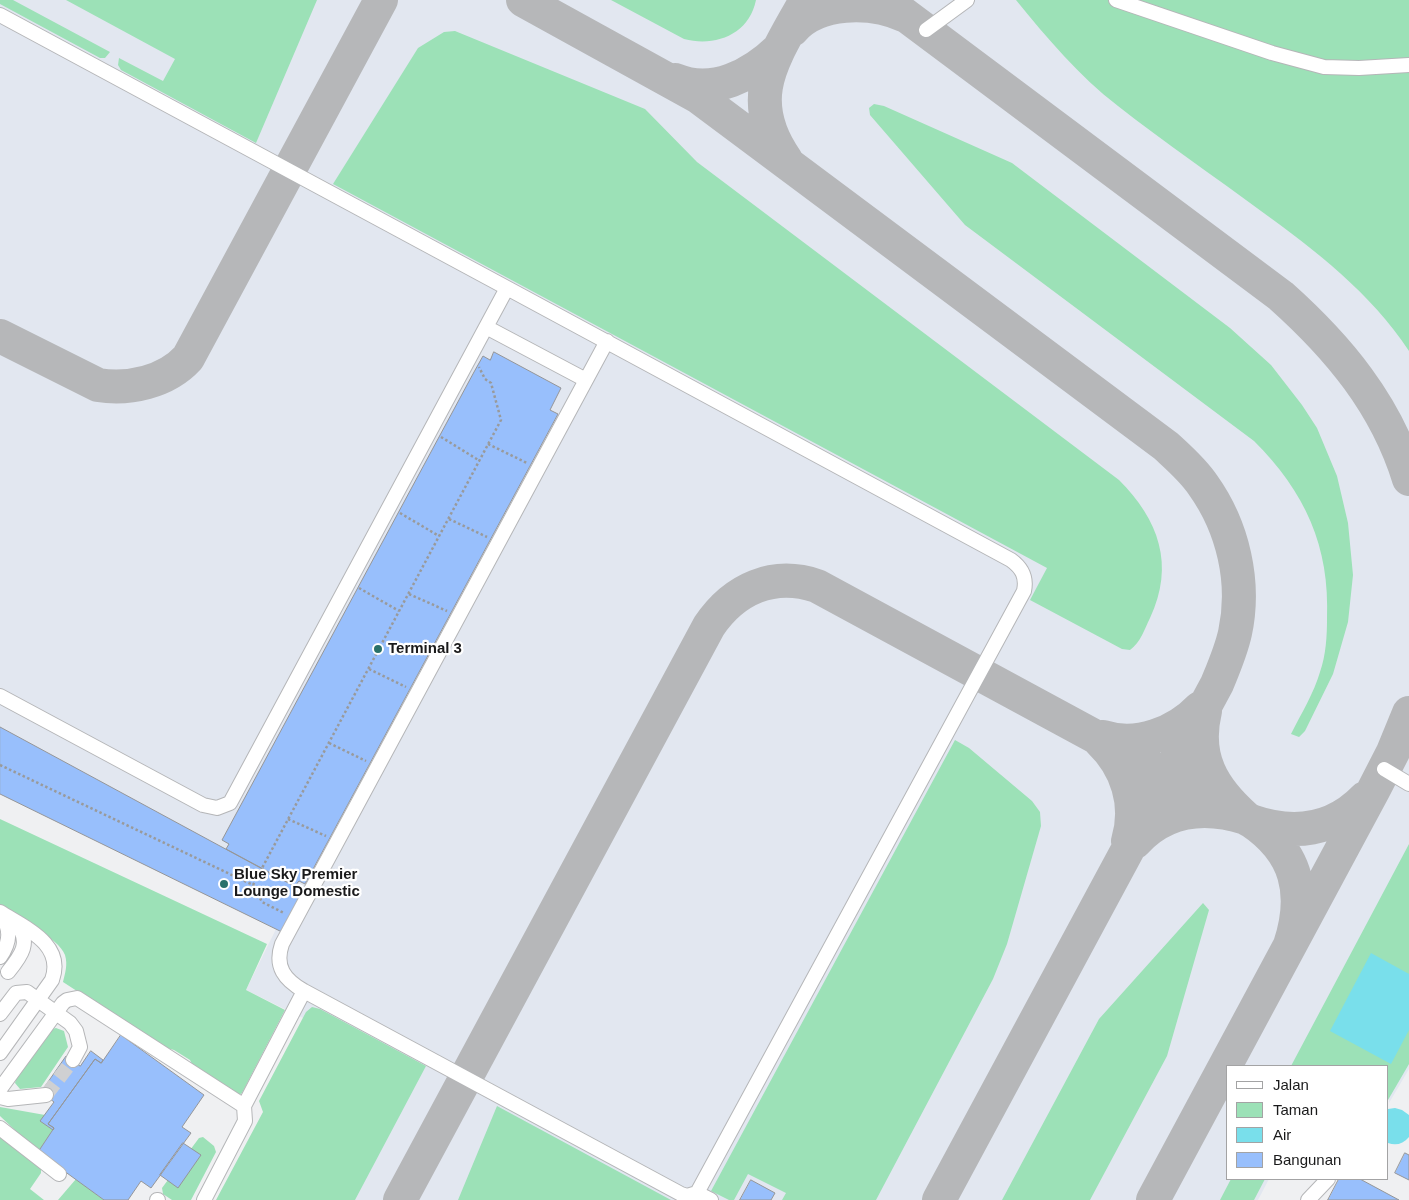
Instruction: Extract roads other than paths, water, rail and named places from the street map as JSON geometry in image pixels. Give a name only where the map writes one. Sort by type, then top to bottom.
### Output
[{"type":"lane","points":[[926,30],[967,0]]},
{"type":"lane","points":[[1116,0],[1272,53],[1324,66],[1359,68],[1409,65]]},
{"type":"lane","points":[[0,15],[607,341],[1019,566],[1026,583],[1024,590],[697,1192],[687,1196],[304,991],[287,980],[282,971],[279,954],[282,944],[607,341]]},
{"type":"lane","points":[[0,696],[203,806],[217,808],[230,803],[507,288]]},
{"type":"lane","points":[[486,327],[586,380]]},
{"type":"lane","points":[[1384,769],[1409,784]]},
{"type":"lane","points":[[0,914],[43,941],[53,954],[56,969],[52,980],[0,1053]]},
{"type":"lane","points":[[0,914],[7,926],[9,935],[2,968]]},
{"type":"lane","points":[[2,968],[22,953],[24,946],[23,934],[16,923]]},
{"type":"lane","points":[[0,1014],[20,991],[27,992],[70,1023],[76,1031],[80,1047],[74,1060]]},
{"type":"lane","points":[[204,1200],[245,1121],[244,1106],[304,991]]},
{"type":"lane","points":[[0,1089],[67,1000],[77,998],[83,1000],[244,1106]]},
{"type":"lane","points":[[0,1097],[8,1099],[46,1096]]},
{"type":"lane","points":[[0,1128],[59,1174]]},
{"type":"lane","points":[[1308,1200],[1327,1180]]},
{"type":"lane","points":[[697,1192],[711,1200]]},
{"type":"water","points":[[1371,953],[1409,974],[1409,1030],[1391,1064],[1330,1031]]},
{"type":"water","points":[[1389,1109],[1402,1110],[1409,1115],[1409,1137],[1399,1144],[1389,1143]]},
{"type":"tunnel","points":[[46,1095],[73,1060]]},
{"type":"place","name":"Terminal 3","points":[[378,649]]},
{"type":"place","name":"Blue Sky Premier Lounge Domestic","points":[[224,884]]}]
